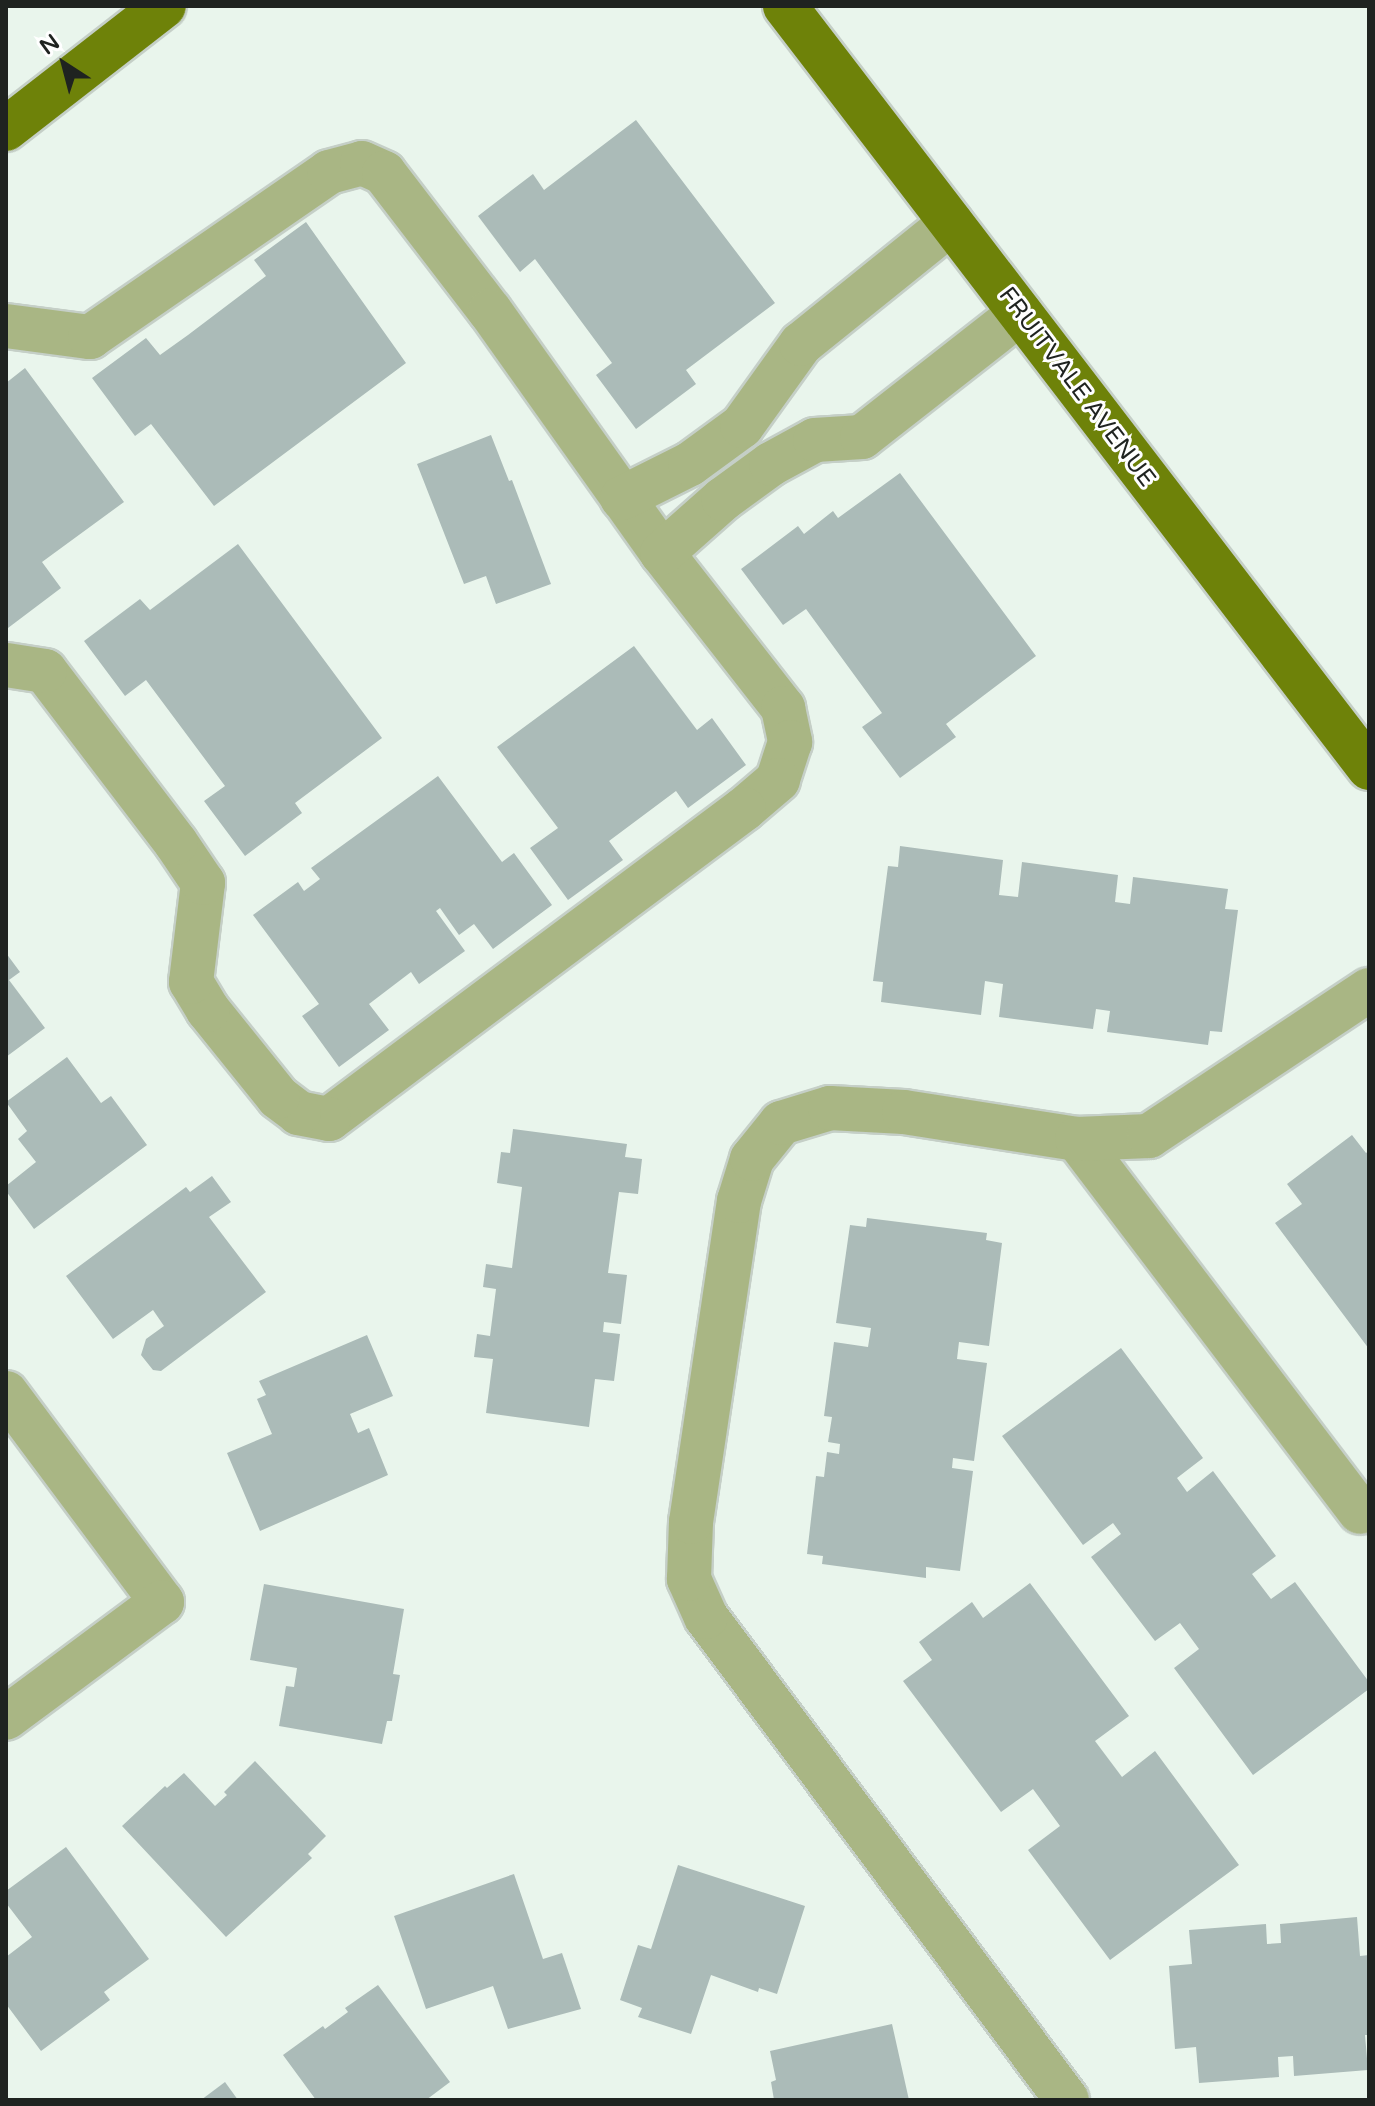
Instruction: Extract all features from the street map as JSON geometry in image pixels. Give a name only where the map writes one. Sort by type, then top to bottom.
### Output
[{"type":"main road","points":[[6,129],[164,6]]},
{"type":"main road","name":"FRUITVALE AVENUE","points":[[785,6],[1369,768]]},
{"type":"street","points":[[6,326],[90,337],[274,206],[329,172],[362,163],[384,173],[490,311],[662,553],[783,708],[790,742],[778,780],[329,1119],[299,1113],[278,1097],[208,1010],[191,982],[203,883],[45,671],[6,665]]},
{"type":"street","points":[[622,498],[690,464],[742,426],[801,344],[951,223]]},
{"type":"street","points":[[662,553],[723,499],[771,464],[815,440],[862,437],[1020,313]]},
{"type":"street","points":[[775,384],[815,440]]},
{"type":"street","points":[[1067,2100],[706,1617],[689,1579],[691,1522],[739,1201],[752,1159],[781,1123],[830,1108],[904,1112],[1077,1139],[1149,1136],[1369,990]]},
{"type":"street","points":[[1077,1139],[1360,1512]]},
{"type":"street","points":[[6,1393],[162,1602],[6,1718]]},
{"type":"building","points":[[636,120],[775,303],[686,370],[696,384],[636,429],[596,375],[612,363],[535,259],[520,272],[478,216],[533,174],[544,190]]},
{"type":"building","points":[[306,222],[406,363],[214,506],[151,424],[135,436],[92,378],[146,338],[160,355],[188,335],[266,276],[254,260]]},
{"type":"building","points":[[25,368],[124,502],[42,562],[61,588],[8,628],[6,383]]},
{"type":"building","points":[[491,435],[509,481],[512,480],[551,584],[496,604],[486,576],[464,584],[417,464]]},
{"type":"building","points":[[900,473],[1036,656],[946,724],[956,737],[900,778],[862,727],[882,713],[806,609],[783,625],[741,569],[798,526],[804,534],[833,511],[838,518]]},
{"type":"building","points":[[238,544],[382,738],[295,803],[302,813],[245,856],[204,801],[225,786],[146,680],[125,696],[84,641],[140,599],[150,610]]},
{"type":"building","points":[[634,646],[697,730],[712,718],[746,765],[688,808],[676,791],[609,841],[623,860],[568,900],[530,848],[558,828],[497,747]]},
{"type":"building","points":[[438,776],[502,862],[514,853],[552,905],[493,949],[474,924],[459,935],[440,908],[436,911],[465,951],[419,984],[411,972],[369,1004],[389,1030],[339,1067],[302,1016],[319,1004],[253,915],[298,882],[304,891],[320,879],[311,868]]},
{"type":"building","points":[[900,846],[1003,860],[999,895],[1018,897],[1022,862],[1118,875],[1115,902],[1130,904],[1133,877],[1228,889],[1225,909],[1238,910],[1222,1032],[1210,1031],[1208,1045],[1107,1032],[1110,1011],[1096,1009],[1093,1029],[999,1017],[1003,984],[985,981],[981,1015],[881,1002],[883,982],[873,981],[888,866],[898,867]]},
{"type":"building","points":[[6,953],[20,972],[9,980],[45,1028],[6,1057]]},
{"type":"building","points":[[67,1057],[101,1103],[111,1096],[147,1145],[34,1229],[6,1191],[6,1186],[36,1162],[18,1139],[27,1131],[6,1102]]},
{"type":"building","points":[[513,1129],[627,1144],[625,1157],[642,1159],[638,1194],[619,1192],[608,1273],[627,1275],[621,1324],[604,1322],[603,1332],[620,1334],[614,1381],[595,1379],[589,1427],[486,1413],[493,1359],[474,1357],[477,1334],[490,1336],[496,1289],[483,1287],[486,1264],[512,1268],[522,1187],[497,1183],[501,1152],[510,1153]]},
{"type":"building","points":[[1352,1135],[1366,1153],[1369,1151],[1369,1349],[1275,1223],[1302,1204],[1287,1184]]},
{"type":"building","points":[[212,1176],[231,1202],[209,1217],[266,1292],[161,1371],[153,1370],[141,1355],[146,1339],[164,1326],[153,1310],[113,1339],[66,1276],[186,1187],[190,1192]]},
{"type":"building","points":[[867,1218],[987,1233],[986,1240],[1002,1243],[989,1346],[959,1342],[957,1359],[987,1363],[974,1461],[953,1458],[952,1468],[973,1471],[960,1571],[926,1567],[926,1578],[822,1564],[823,1556],[807,1554],[816,1476],[824,1477],[827,1452],[839,1454],[840,1444],[828,1442],[832,1417],[824,1416],[834,1342],[868,1347],[871,1328],[836,1323],[850,1225],[866,1227]]},
{"type":"building","points":[[367,1335],[393,1396],[350,1414],[358,1433],[369,1428],[388,1475],[260,1531],[227,1453],[272,1434],[257,1399],[266,1395],[259,1381]]},
{"type":"building","points":[[1121,1348],[1203,1458],[1177,1478],[1187,1492],[1213,1471],[1276,1556],[1252,1574],[1271,1599],[1295,1582],[1369,1682],[1369,1689],[1253,1775],[1174,1668],[1199,1649],[1180,1623],[1155,1641],[1091,1557],[1121,1534],[1113,1523],[1083,1545],[1002,1436]]},
{"type":"building","points":[[1030,1583],[1129,1716],[1095,1741],[1122,1777],[1155,1751],[1239,1865],[1110,1960],[1028,1850],[1060,1826],[1033,1789],[1001,1812],[903,1681],[932,1660],[919,1642],[972,1602],[983,1618]]},
{"type":"building","points":[[264,1584],[404,1609],[393,1674],[400,1675],[392,1721],[387,1721],[382,1744],[279,1726],[286,1686],[294,1687],[297,1668],[250,1660]]},
{"type":"building","points":[[255,1761],[326,1836],[308,1854],[312,1858],[226,1937],[122,1826],[165,1786],[167,1788],[184,1773],[215,1806],[227,1795],[224,1792]]},
{"type":"building","points":[[66,1847],[149,1959],[104,1992],[110,2000],[41,2051],[6,2004],[6,1957],[32,1937],[6,1903],[6,1891]]},
{"type":"building","points":[[678,1865],[805,1906],[777,1994],[759,1988],[758,1992],[711,1975],[691,2034],[638,2017],[642,2008],[620,2000],[638,1945],[651,1949]]},
{"type":"building","points":[[514,1874],[543,1959],[562,1953],[581,2009],[508,2029],[493,1986],[426,2009],[394,1916]]},
{"type":"building","points":[[1357,1917],[1360,1956],[1369,1955],[1369,2035],[1365,2035],[1368,2070],[1294,2076],[1293,2056],[1278,2057],[1279,2077],[1199,2083],[1196,2047],[1175,2049],[1169,1966],[1192,1964],[1189,1930],[1266,1924],[1267,1944],[1281,1943],[1280,1924]]},
{"type":"building","points":[[378,1985],[450,2082],[426,2100],[316,2100],[283,2055],[323,2026],[325,2029],[348,2012],[345,2008]]},
{"type":"building","points":[[892,2024],[909,2100],[774,2100],[771,2082],[776,2080],[770,2051]]},
{"type":"building","points":[[225,2082],[238,2100],[201,2100]]}]
